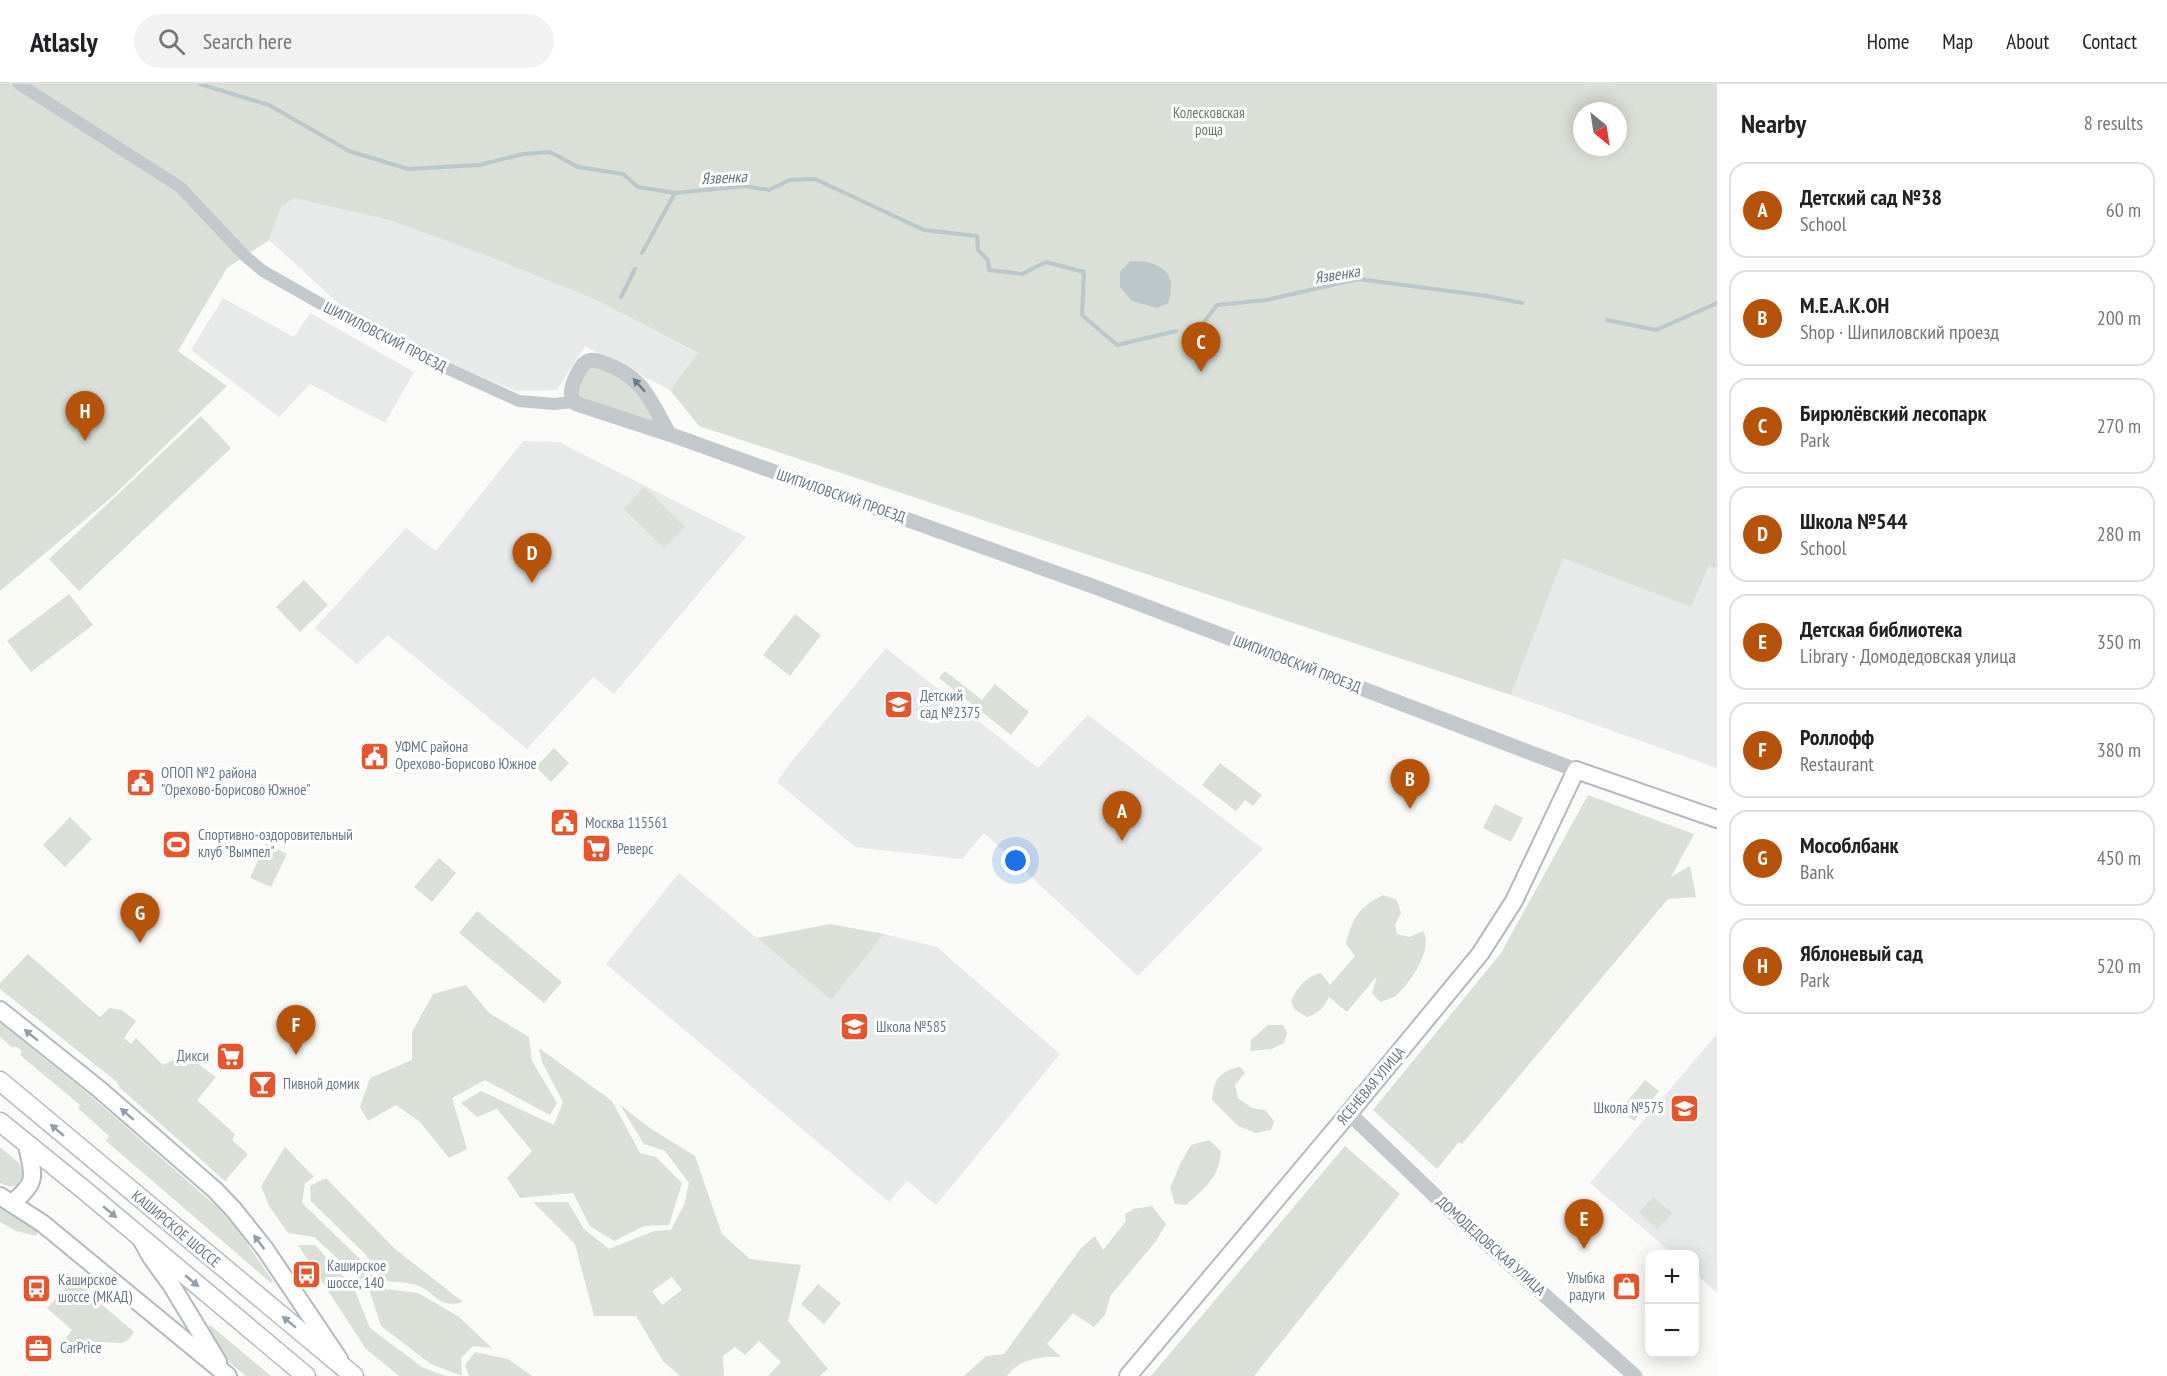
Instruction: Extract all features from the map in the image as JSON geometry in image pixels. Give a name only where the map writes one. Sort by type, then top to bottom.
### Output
[{"type":"main road","name":"ШИПИЛОВСКИЙ ПРОЕЗД","points":[[1576,770],[1717,819]]},
{"type":"main road","name":"ЯСЕНЕВАЯ УЛИЦА","points":[[1128,1376],[1480,954],[1514,901],[1576,770]]},
{"type":"main road","points":[[4,1014],[99,1089],[220,1195],[265,1249],[335,1354],[352,1374]]},
{"type":"main road","name":"КАШИРСКОЕ ШОССЕ","points":[[0,1081],[352,1374]]},
{"type":"main road","name":"КАШИРСКОЕ ШОССЕ","points":[[0,1122],[306,1376]]},
{"type":"main road","points":[[6,1200],[28,1190],[32,1180],[27,1145]]},
{"type":"main road","points":[[6,1200],[42,1223],[226,1375]]},
{"type":"main road","points":[[139,1236],[226,1375]]},
{"type":"street","name":"ШИПИЛОВСКИЙ ПРОЕЗД","points":[[19,84],[180,187],[245,256],[263,271],[433,362],[519,401],[554,404],[573,402],[669,434],[1095,586],[1576,770]]},
{"type":"street","points":[[573,402],[572,384],[582,365],[591,360],[619,368],[638,382],[645,391],[669,434]]},
{"type":"street","name":"ДОМОДЕДОВСКАЯ УЛИЦА","points":[[1349,1113],[1457,1217],[1635,1376]]},
{"type":"shaded area","points":[[294,198],[389,220],[485,255],[594,299],[699,354],[670,390],[585,346],[557,390],[516,391],[416,350],[349,313],[269,240],[281,207]]},
{"type":"shaded area","points":[[1130,261],[1150,263],[1164,270],[1171,283],[1168,303],[1157,308],[1132,301],[1120,287],[1120,272]]},
{"type":"shaded area","points":[[223,298],[294,337],[310,313],[414,372],[385,423],[310,384],[279,417],[191,350]]},
{"type":"shaded area","points":[[523,441],[559,442],[746,537],[614,694],[593,677],[527,749],[388,635],[357,664],[315,628],[406,528],[436,551]]},
{"type":"shaded area","points":[[1563,557],[1691,607],[1709,564],[1717,569],[1717,768],[1511,695]]},
{"type":"shaded area","points":[[886,648],[1038,768],[1088,715],[1263,849],[1138,976],[984,833],[962,859],[855,847],[777,782]]},
{"type":"shaded area","name":"Школа №585","points":[[679,873],[830,999],[884,934],[937,947],[1060,1054],[936,1205],[907,1181],[889,1202],[606,964]]},
{"type":"shaded area","name":"Школа №575","points":[[1717,1034],[1717,1293],[1699,1277],[1699,1250],[1668,1250],[1590,1183]]},
{"type":"green space","name":"Колесковская роща","points":[[0,84],[1717,84],[1717,569],[1709,565],[1691,607],[1563,558],[1511,695],[699,426],[670,390],[698,353],[594,299],[485,255],[389,220],[294,198],[281,207],[269,240],[227,268],[178,351],[227,386],[112,497],[0,591]]},
{"type":"green space","points":[[582,365],[619,368],[669,434],[577,404]]},
{"type":"green space","points":[[201,416],[231,448],[79,591],[49,559]]},
{"type":"green space","points":[[644,487],[685,527],[664,548],[624,509]]},
{"type":"green space","points":[[304,580],[328,605],[300,632],[276,607]]},
{"type":"green space","points":[[69,594],[93,625],[31,672],[7,641]]},
{"type":"green space","points":[[795,614],[821,635],[790,676],[763,655]]},
{"type":"green space","points":[[945,671],[982,700],[995,684],[1029,712],[1011,735],[939,678]]},
{"type":"green space","points":[[554,748],[569,763],[551,782],[536,767]]},
{"type":"green space","points":[[1220,763],[1262,795],[1253,806],[1245,800],[1236,811],[1202,785]]},
{"type":"green space","points":[[1588,795],[1694,834],[1671,877],[1690,866],[1696,897],[1668,899],[1462,1144],[1459,1142],[1437,1169],[1373,1110],[1501,953]]},
{"type":"green space","points":[[1495,804],[1523,818],[1511,842],[1483,828]]},
{"type":"green space","points":[[70,817],[92,839],[65,867],[43,845]]},
{"type":"green space","points":[[266,844],[287,854],[271,887],[250,878]]},
{"type":"green space","points":[[439,858],[456,873],[432,902],[414,887]]},
{"type":"green space","points":[[1383,895],[1397,900],[1401,913],[1395,925],[1397,934],[1409,937],[1423,931],[1426,938],[1426,947],[1420,964],[1409,981],[1398,994],[1380,1002],[1372,993],[1377,976],[1347,1012],[1329,997],[1321,1010],[1315,1014],[1307,1017],[1295,1010],[1291,1001],[1306,980],[1321,973],[1330,985],[1355,956],[1346,944],[1354,920],[1362,909]]},
{"type":"green space","points":[[477,911],[562,982],[544,1003],[459,933]]},
{"type":"green space","points":[[830,924],[884,934],[831,1000],[757,938]]},
{"type":"green space","points":[[28,954],[100,1017],[109,1008],[122,1010],[136,1021],[124,1038],[131,1044],[136,1038],[163,1065],[186,1055],[216,1077],[197,1100],[235,1134],[232,1140],[248,1154],[225,1181],[120,1088],[117,1082],[0,989],[0,983]]},
{"type":"green space","points":[[466,985],[489,1013],[529,1037],[532,1061],[557,1103],[550,1115],[485,1080],[452,1098],[467,1149],[449,1158],[420,1122],[396,1105],[368,1121],[360,1107],[370,1078],[412,1060],[412,1032],[433,994]]},
{"type":"green space","points":[[0,1023],[93,1098],[217,1207],[237,1229],[273,1281],[271,1283],[106,1141],[109,1136],[78,1108],[80,1105],[20,1055],[22,1051],[15,1046],[13,1048],[0,1037]]},
{"type":"green space","points":[[1268,1025],[1283,1025],[1287,1033],[1284,1043],[1272,1049],[1250,1051],[1251,1040]]},
{"type":"green space","points":[[539,1048],[612,1101],[640,1153],[656,1157],[682,1183],[669,1225],[644,1226],[614,1241],[590,1226],[573,1193],[520,1198],[507,1178],[532,1151],[497,1109],[477,1117],[461,1103],[481,1091],[554,1125],[563,1102],[542,1062]]},
{"type":"green space","points":[[1240,1067],[1245,1073],[1235,1085],[1238,1098],[1252,1108],[1265,1110],[1274,1121],[1271,1130],[1256,1133],[1238,1126],[1212,1100],[1214,1087],[1222,1074]]},
{"type":"green space","points":[[1645,1080],[1659,1091],[1634,1121],[1620,1110]]},
{"type":"green space","points":[[620,1105],[650,1128],[695,1156],[722,1234],[750,1259],[801,1265],[788,1321],[828,1369],[820,1376],[768,1376],[781,1362],[759,1341],[745,1355],[735,1347],[723,1356],[724,1376],[680,1376],[663,1361],[636,1316],[594,1316],[575,1244],[533,1202],[568,1202],[584,1229],[609,1249],[654,1231],[671,1230],[684,1205],[689,1183],[665,1151],[644,1144]],"holes":[[[672,1277],[682,1290],[662,1305],[652,1291]]]},
{"type":"green space","points":[[1209,1140],[1221,1151],[1214,1176],[1186,1205],[1175,1204],[1170,1188],[1181,1162],[1191,1145]]},
{"type":"green space","points":[[1345,1146],[1400,1194],[1254,1376],[1151,1376]]},
{"type":"green space","points":[[0,1147],[19,1163],[23,1175],[17,1185],[10,1187],[0,1183]]},
{"type":"green space","points":[[285,1147],[314,1177],[305,1183],[302,1203],[360,1259],[386,1289],[418,1293],[458,1316],[492,1348],[473,1346],[461,1358],[462,1376],[431,1364],[381,1326],[368,1286],[314,1237],[288,1233],[269,1206],[261,1186]]},
{"type":"green space","points":[[326,1178],[395,1249],[463,1302],[449,1304],[419,1286],[384,1281],[366,1255],[311,1201],[310,1186]]},
{"type":"green space","points":[[1653,1197],[1672,1213],[1658,1229],[1639,1213]]},
{"type":"green space","points":[[1152,1206],[1166,1224],[1156,1241],[1111,1295],[1105,1315],[1094,1327],[1073,1313],[1047,1344],[1061,1357],[1046,1357],[1024,1362],[1007,1376],[964,1376],[986,1356],[1004,1354],[1081,1248],[1095,1236],[1103,1250],[1126,1221],[1125,1214],[1134,1209]]},
{"type":"green space","points":[[0,1208],[38,1230],[36,1236],[16,1231],[0,1222]]},
{"type":"green space","points":[[298,1245],[315,1245],[354,1288],[370,1328],[422,1367],[445,1376],[399,1376],[366,1349]]},
{"type":"green space","points":[[73,1280],[134,1332],[128,1340],[122,1343],[98,1342],[72,1347],[64,1351],[60,1347],[72,1330],[47,1308]]},
{"type":"green space","points":[[818,1284],[841,1303],[824,1324],[801,1304]]},
{"type":"green space","points":[[210,1325],[271,1376],[246,1376],[216,1351],[204,1332]]},
{"type":"green space","points":[[475,1352],[508,1359],[532,1376],[469,1376],[465,1365]]},
{"type":"waterway","name":"Язвенка","points":[[200,84],[269,105],[349,151],[408,169],[479,165],[523,154],[550,152],[578,167],[623,174],[638,187],[675,193],[745,186],[769,190],[790,180],[815,179],[924,230],[977,236],[978,250],[988,260],[989,270],[1022,274],[1046,262],[1084,272],[1082,315],[1117,345],[1176,331]]},
{"type":"waterway","points":[[642,253],[675,193]]},
{"type":"waterway","points":[[621,297],[635,269]]},
{"type":"waterway","name":"Язвенка","points":[[1201,326],[1217,305],[1266,300],[1358,279],[1487,296],[1522,303]]},
{"type":"waterway","name":"Язвенка","points":[[1607,320],[1656,330],[1717,303]]},
{"type":"place","name":"Бирюлёвский лесопарк","points":[[1201,372]]},
{"type":"place","name":"Яблоневый сад","points":[[85,441]]},
{"type":"place","name":"Школа №544","points":[[532,583]]},
{"type":"place","name":"Детский сад №2375","points":[[899,705]]},
{"type":"place","name":"УФМС района Орехово-Борисово Южное","points":[[374,756]]},
{"type":"place","name":"ОПОП №2 района \"Орехово-Борисово Южное\"","points":[[140,782]]},
{"type":"place","name":"М.Е.А.К.ОН","points":[[1410,809]]},
{"type":"place","name":"Москва 115561","points":[[564,823]]},
{"type":"place","name":"Детский сад №38","points":[[1122,841]]},
{"type":"place","name":"Спортивно-оздоровительный клуб \"Вымпел\"","points":[[177,844]]},
{"type":"place","name":"Реверс","points":[[596,849]]},
{"type":"place","name":"Мособлбанк","points":[[140,943]]},
{"type":"place","name":"Школа №585","points":[[855,1027]]},
{"type":"place","name":"Роллофф","points":[[296,1055]]},
{"type":"place","name":"Дикси","points":[[230,1056]]},
{"type":"place","name":"Пивной домик","points":[[262,1084]]},
{"type":"place","name":"Школа №575","points":[[1685,1108]]},
{"type":"place","name":"Детская библиотека","points":[[1584,1249]]},
{"type":"place","name":"Каширское шоссе, 140","points":[[306,1275]]},
{"type":"place","name":"Улыбка радуги","points":[[1626,1287]]},
{"type":"place","name":"Каширское шоссе (МКАД)","points":[[37,1289]]},
{"type":"place","name":"CarPrice","points":[[39,1348]]}]
